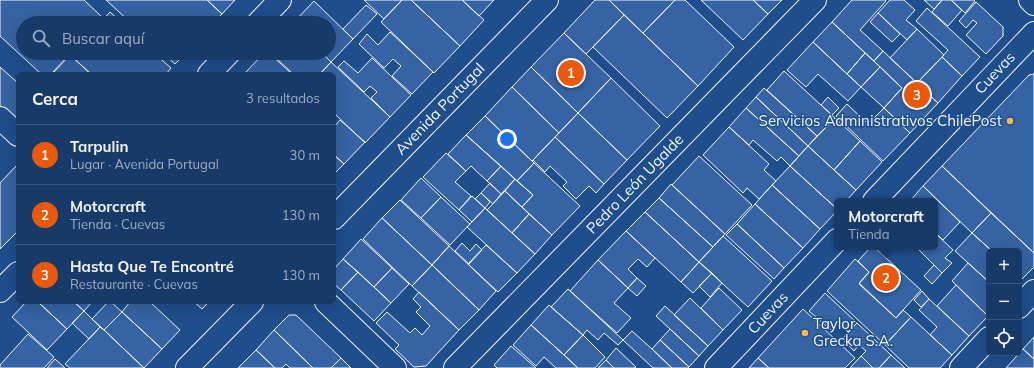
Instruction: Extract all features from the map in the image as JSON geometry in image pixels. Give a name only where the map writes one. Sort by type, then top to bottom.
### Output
[{"type":"street","points":[[265,16],[280,0]]},
{"type":"street","name":"Avenida Portugal","points":[[336,216],[547,0]]},
{"type":"street","name":"Pedro León Ugalde","points":[[455,368],[815,0]]},
{"type":"street","points":[[1030,0],[1034,4]]},
{"type":"street","name":"Cuevas","points":[[877,198],[1034,32]]},
{"type":"street","points":[[211,72],[222,60]]},
{"type":"street","points":[[0,118],[16,133]]},
{"type":"street","name":"Cuevas","points":[[716,368],[834,243]]},
{"type":"street","points":[[0,291],[16,274]]},
{"type":"street","points":[[1022,304],[1034,291]]},
{"type":"street","points":[[187,368],[250,304]]},
{"type":"street","points":[[328,304],[395,368]]},
{"type":"street","points":[[961,368],[986,341]]},
{"type":"building","points":[[0,0],[84,0],[101,16],[16,16],[16,51],[0,36]]},
{"type":"building","points":[[106,0],[207,0],[222,14],[220,16],[123,16]]},
{"type":"building","points":[[207,0],[235,0],[222,14]]},
{"type":"building","points":[[364,0],[402,0],[384,19]]},
{"type":"building","points":[[402,0],[411,0],[460,46],[434,73],[381,22]]},
{"type":"building","points":[[411,0],[462,0],[484,20],[460,46]]},
{"type":"building","points":[[462,0],[494,0],[479,16]]},
{"type":"building","points":[[595,0],[609,0],[624,15],[586,54],[564,33]]},
{"type":"building","points":[[609,0],[675,0],[643,33]]},
{"type":"building","points":[[675,0],[685,0],[734,47],[698,86],[643,33]]},
{"type":"building","points":[[701,0],[753,0],[768,14],[743,40]]},
{"type":"building","points":[[753,0],[782,0],[768,14]]},
{"type":"building","points":[[852,0],[886,1],[860,30],[883,51],[874,61],[832,22]]},
{"type":"building","points":[[890,0],[904,0],[915,10],[906,20],[917,29],[907,40],[878,13]]},
{"type":"building","points":[[924,0],[942,0],[934,9]]},
{"type":"building","points":[[942,0],[951,0],[962,10],[948,26],[932,12]]},
{"type":"building","points":[[951,0],[974,0],[975,1],[965,13]]},
{"type":"building","points":[[314,1],[329,16],[300,16]]},
{"type":"building","points":[[976,2],[1003,27],[1003,36],[986,54],[966,35],[977,23],[973,20],[966,28],[959,21]]},
{"type":"building","points":[[366,5],[377,14],[353,39],[343,29]]},
{"type":"building","points":[[927,8],[980,57],[962,76],[942,57],[948,50],[916,21]]},
{"type":"building","points":[[110,12],[114,16],[106,16]]},
{"type":"building","points":[[878,13],[900,34],[892,42],[870,22]]},
{"type":"building","points":[[624,15],[698,86],[667,118],[593,47]]},
{"type":"building","points":[[336,22],[353,39],[336,57]]},
{"type":"building","points":[[832,22],[865,53],[847,74],[813,42]]},
{"type":"building","points":[[917,29],[944,55],[917,83],[890,58]]},
{"type":"building","points":[[390,32],[433,72],[412,94],[392,76],[401,66],[393,59],[384,68],[359,44],[367,34],[378,45]]},
{"type":"building","points":[[564,33],[611,78],[578,113],[531,67]]},
{"type":"building","points":[[813,42],[861,87],[848,101],[818,74],[806,87],[787,70]]},
{"type":"building","points":[[883,51],[938,103],[910,133],[884,108],[902,88],[874,61]]},
{"type":"building","points":[[865,53],[880,67],[861,87],[847,74]]},
{"type":"building","points":[[942,57],[962,76],[938,103],[917,83]]},
{"type":"building","points":[[372,58],[411,95],[390,117],[371,98],[377,92],[370,86],[364,92],[338,67],[344,61],[358,73]]},
{"type":"building","points":[[26,60],[64,60],[53,72],[39,72]]},
{"type":"building","points":[[65,60],[76,60],[89,72],[54,72]]},
{"type":"building","points":[[76,60],[162,60],[171,68],[168,72],[89,72]]},
{"type":"building","points":[[171,60],[179,60],[175,64]]},
{"type":"building","points":[[257,60],[277,60],[290,72],[246,72]]},
{"type":"building","points":[[278,60],[329,60],[331,62],[322,72],[291,72]]},
{"type":"building","points":[[331,62],[390,117],[365,143],[336,115],[336,72],[322,72]]},
{"type":"building","points":[[0,67],[16,81],[16,120],[0,106]]},
{"type":"building","points":[[531,67],[578,113],[559,133],[512,87]]},
{"type":"building","points":[[880,67],[902,88],[884,108],[861,87]]},
{"type":"building","points":[[784,71],[835,118],[817,136],[767,90]]},
{"type":"building","name":"Servicios Administrativos ChilePost","points":[[1034,74],[1034,253],[942,166],[1029,75]]},
{"type":"building","points":[[611,78],[660,126],[627,160],[578,113]]},
{"type":"building","points":[[512,87],[559,133],[532,161],[485,116]]},
{"type":"building","points":[[764,88],[817,136],[808,146],[756,97]]},
{"type":"building","points":[[756,97],[808,146],[799,156],[746,108]]},
{"type":"building","points":[[828,97],[839,108],[832,115],[821,105]]},
{"type":"building","points":[[847,104],[868,124],[884,108],[910,133],[883,161],[836,116]]},
{"type":"building","points":[[746,108],[799,156],[790,166],[781,157],[777,161],[753,140],[749,145],[729,127]]},
{"type":"building","points":[[578,113],[627,160],[604,184],[555,137]]},
{"type":"building","points":[[485,116],[534,163],[517,181],[466,135]]},
{"type":"building","points":[[835,118],[860,141],[834,170],[808,146]]},
{"type":"building","points":[[340,120],[365,142],[344,164],[336,157],[336,125]]},
{"type":"building","points":[[729,127],[769,164],[764,170],[776,181],[759,199],[747,188],[743,193],[703,155]]},
{"type":"building","points":[[466,135],[501,166],[487,181],[471,166],[466,171],[448,154]]},
{"type":"building","points":[[555,137],[604,184],[596,193],[589,186],[576,199],[563,186],[567,182],[550,166],[545,172],[533,160]]},
{"type":"building","points":[[860,141],[882,162],[856,190],[834,170]]},
{"type":"building","points":[[808,146],[856,190],[849,198],[834,198],[834,206],[790,166]]},
{"type":"building","points":[[446,153],[466,171],[455,182],[471,196],[459,210],[423,177]]},
{"type":"building","points":[[699,156],[752,205],[725,234],[672,185]]},
{"type":"building","points":[[336,157],[344,164],[336,172]]},
{"type":"building","points":[[534,163],[580,206],[552,235],[522,207],[533,195],[517,181]]},
{"type":"building","points":[[16,166],[16,233],[0,249],[0,183]]},
{"type":"building","points":[[501,166],[515,179],[501,194],[487,181]]},
{"type":"building","points":[[790,166],[834,206],[834,214],[820,229],[772,185]]},
{"type":"building","points":[[942,166],[991,213],[972,233],[938,200],[938,198],[936,198],[923,186]]},
{"type":"building","points":[[421,178],[441,197],[421,218],[401,200]]},
{"type":"building","points":[[515,179],[533,195],[522,207],[505,191]]},
{"type":"building","points":[[490,183],[501,194],[493,204],[481,193]]},
{"type":"building","points":[[671,184],[725,234],[713,247],[659,198]]},
{"type":"building","points":[[772,185],[820,229],[803,248],[755,204]]},
{"type":"building","points":[[923,186],[935,198],[913,198]]},
{"type":"building","points":[[505,191],[529,214],[512,233],[487,210]]},
{"type":"building","points":[[481,193],[490,202],[485,208],[475,199]]},
{"type":"building","points":[[472,196],[485,208],[472,222],[459,210]]},
{"type":"building","points":[[441,197],[470,224],[450,245],[421,218]]},
{"type":"building","points":[[659,198],[713,247],[699,262],[645,212]]},
{"type":"building","points":[[400,200],[449,246],[432,265],[382,218]]},
{"type":"building","points":[[938,201],[960,222],[943,240],[938,235]]},
{"type":"building","points":[[755,204],[803,248],[784,268],[737,224]]},
{"type":"building","points":[[485,208],[535,254],[517,273],[467,227]]},
{"type":"building","points":[[645,212],[699,262],[681,282],[626,231]]},
{"type":"building","points":[[991,213],[1034,253],[1034,267],[1022,279],[1022,248],[989,248],[972,233]]},
{"type":"building","points":[[529,214],[552,235],[535,254],[512,233]]},
{"type":"building","points":[[382,218],[432,265],[412,286],[363,239]]},
{"type":"building","points":[[737,224],[784,268],[774,279],[726,235]]},
{"type":"building","points":[[626,231],[655,258],[647,267],[638,259],[628,269],[637,278],[628,288],[598,260]]},
{"type":"building","points":[[972,233],[989,248],[986,248],[986,279],[955,251]]},
{"type":"building","points":[[723,236],[772,281],[748,307],[699,262]]},
{"type":"building","points":[[938,236],[953,250],[945,258],[952,263],[942,273],[919,250],[938,250]]},
{"type":"building","points":[[361,239],[392,268],[374,287],[343,259]]},
{"type":"building","points":[[462,243],[470,251],[476,244],[482,250],[469,264],[455,251]]},
{"type":"building","points":[[486,245],[517,273],[498,292],[468,264]]},
{"type":"building","points":[[449,246],[496,291],[479,310],[432,265]]},
{"type":"building","points":[[868,250],[877,250],[921,290],[896,318],[859,284],[869,272],[858,261]]},
{"type":"building","points":[[343,259],[358,272],[341,290],[336,286],[336,267]]},
{"type":"building","points":[[855,259],[869,272],[859,283],[896,318],[903,310],[911,317],[885,345],[827,291]]},
{"type":"building","points":[[598,260],[628,288],[614,303],[631,318],[617,333],[570,291]]},
{"type":"building","points":[[699,262],[712,273],[693,293],[681,282]]},
{"type":"building","points":[[968,263],[986,279],[986,314],[952,281]]},
{"type":"building","points":[[432,265],[479,310],[459,330],[412,286]]},
{"type":"building","points":[[934,265],[942,273],[932,284],[924,276]]},
{"type":"building","points":[[392,268],[409,284],[391,303],[374,287]]},
{"type":"building","points":[[358,272],[391,303],[374,321],[341,290]]},
{"type":"building","points":[[712,273],[722,283],[710,297],[699,286]]},
{"type":"building","points":[[637,278],[646,286],[637,296],[628,288]]},
{"type":"building","points":[[956,285],[986,314],[986,318],[969,336],[937,306]]},
{"type":"building","points":[[719,288],[742,310],[723,330],[701,308]]},
{"type":"building","points":[[568,289],[623,340],[618,345],[604,333],[598,340],[587,330],[583,335],[551,307]]},
{"type":"building","points":[[922,291],[929,299],[921,307],[914,300]]},
{"type":"building","points":[[419,292],[459,330],[426,366],[414,367],[395,349],[399,345],[376,323],[387,312],[410,333],[415,328],[422,335],[430,326],[416,312],[421,307],[413,299]]},
{"type":"building","points":[[825,293],[857,323],[848,332],[839,323],[832,331],[809,311]]},
{"type":"building","points":[[690,298],[723,330],[708,346],[674,315]]},
{"type":"building","points":[[929,299],[969,336],[952,355],[930,335],[937,327],[919,310]]},
{"type":"building","points":[[24,304],[40,304],[67,329],[47,350],[12,317]]},
{"type":"building","points":[[40,304],[76,304],[84,311],[67,329]]},
{"type":"building","points":[[76,304],[90,304],[84,311]]},
{"type":"building","points":[[106,304],[113,304],[122,312],[104,330],[92,319]]},
{"type":"building","points":[[128,304],[152,304],[180,330],[162,349],[122,312]]},
{"type":"building","points":[[196,304],[207,304],[202,309]]},
{"type":"building","points":[[549,305],[583,335],[564,355],[531,325]]},
{"type":"building","points":[[665,306],[708,346],[699,356],[656,316]]},
{"type":"building","name":"Taylor Grecka S.A.","points":[[803,309],[855,358],[845,368],[769,368],[758,358]]},
{"type":"building","points":[[84,311],[100,327],[89,339],[72,323]]},
{"type":"building","points":[[122,312],[162,349],[144,368],[104,330]]},
{"type":"building","points":[[289,315],[296,315],[341,358],[331,368],[313,368],[274,330]]},
{"type":"building","points":[[911,317],[952,355],[940,368],[909,368],[885,345]]},
{"type":"building","points":[[857,323],[891,355],[879,368],[873,368],[861,356],[866,351],[859,345],[854,351],[842,339]]},
{"type":"building","points":[[531,325],[578,368],[556,368],[544,357],[536,366],[513,345]]},
{"type":"building","points":[[100,327],[144,368],[70,368],[65,364]]},
{"type":"building","points":[[670,329],[699,356],[689,367],[660,340]]},
{"type":"building","points":[[274,330],[313,368],[290,368],[286,364],[282,368],[275,368],[256,350]]},
{"type":"building","points":[[632,331],[672,368],[653,368],[623,340]]},
{"type":"building","points":[[28,334],[54,357],[44,368],[0,368],[0,365]]},
{"type":"building","points":[[583,335],[605,357],[595,368],[578,368],[564,355]]},
{"type":"building","points":[[1034,337],[1034,359],[1023,349]]},
{"type":"building","points":[[660,340],[689,367],[672,368],[652,349]]},
{"type":"building","points":[[511,346],[536,368],[497,368],[494,365]]},
{"type":"building","points":[[616,348],[636,367],[635,368],[614,368],[606,360]]},
{"type":"building","points":[[1023,349],[1034,359],[1034,368],[1006,368],[1017,356],[1022,356]]},
{"type":"building","points":[[256,350],[275,368],[238,368]]},
{"type":"building","points":[[891,355],[905,368],[879,368]]},
{"type":"building","points":[[861,356],[873,368],[850,368]]},
{"type":"building","points":[[341,358],[351,368],[331,368]]},
{"type":"building","points":[[758,358],[769,368],[749,368]]},
{"type":"building","points":[[55,359],[65,368],[47,368]]},
{"type":"building","points":[[606,360],[614,368],[598,368]]},
{"type":"place","name":"Tarpulin","points":[[571,73]]},
{"type":"place","name":"Hasta Que Te Encontré","points":[[917,95]]},
{"type":"place","name":"Servicios Administrativos ChilePost","points":[[1010,121]]},
{"type":"place","name":"Motorcraft","points":[[886,278]]},
{"type":"place","name":"Taylor Grecka S.A.","points":[[805,333]]}]
